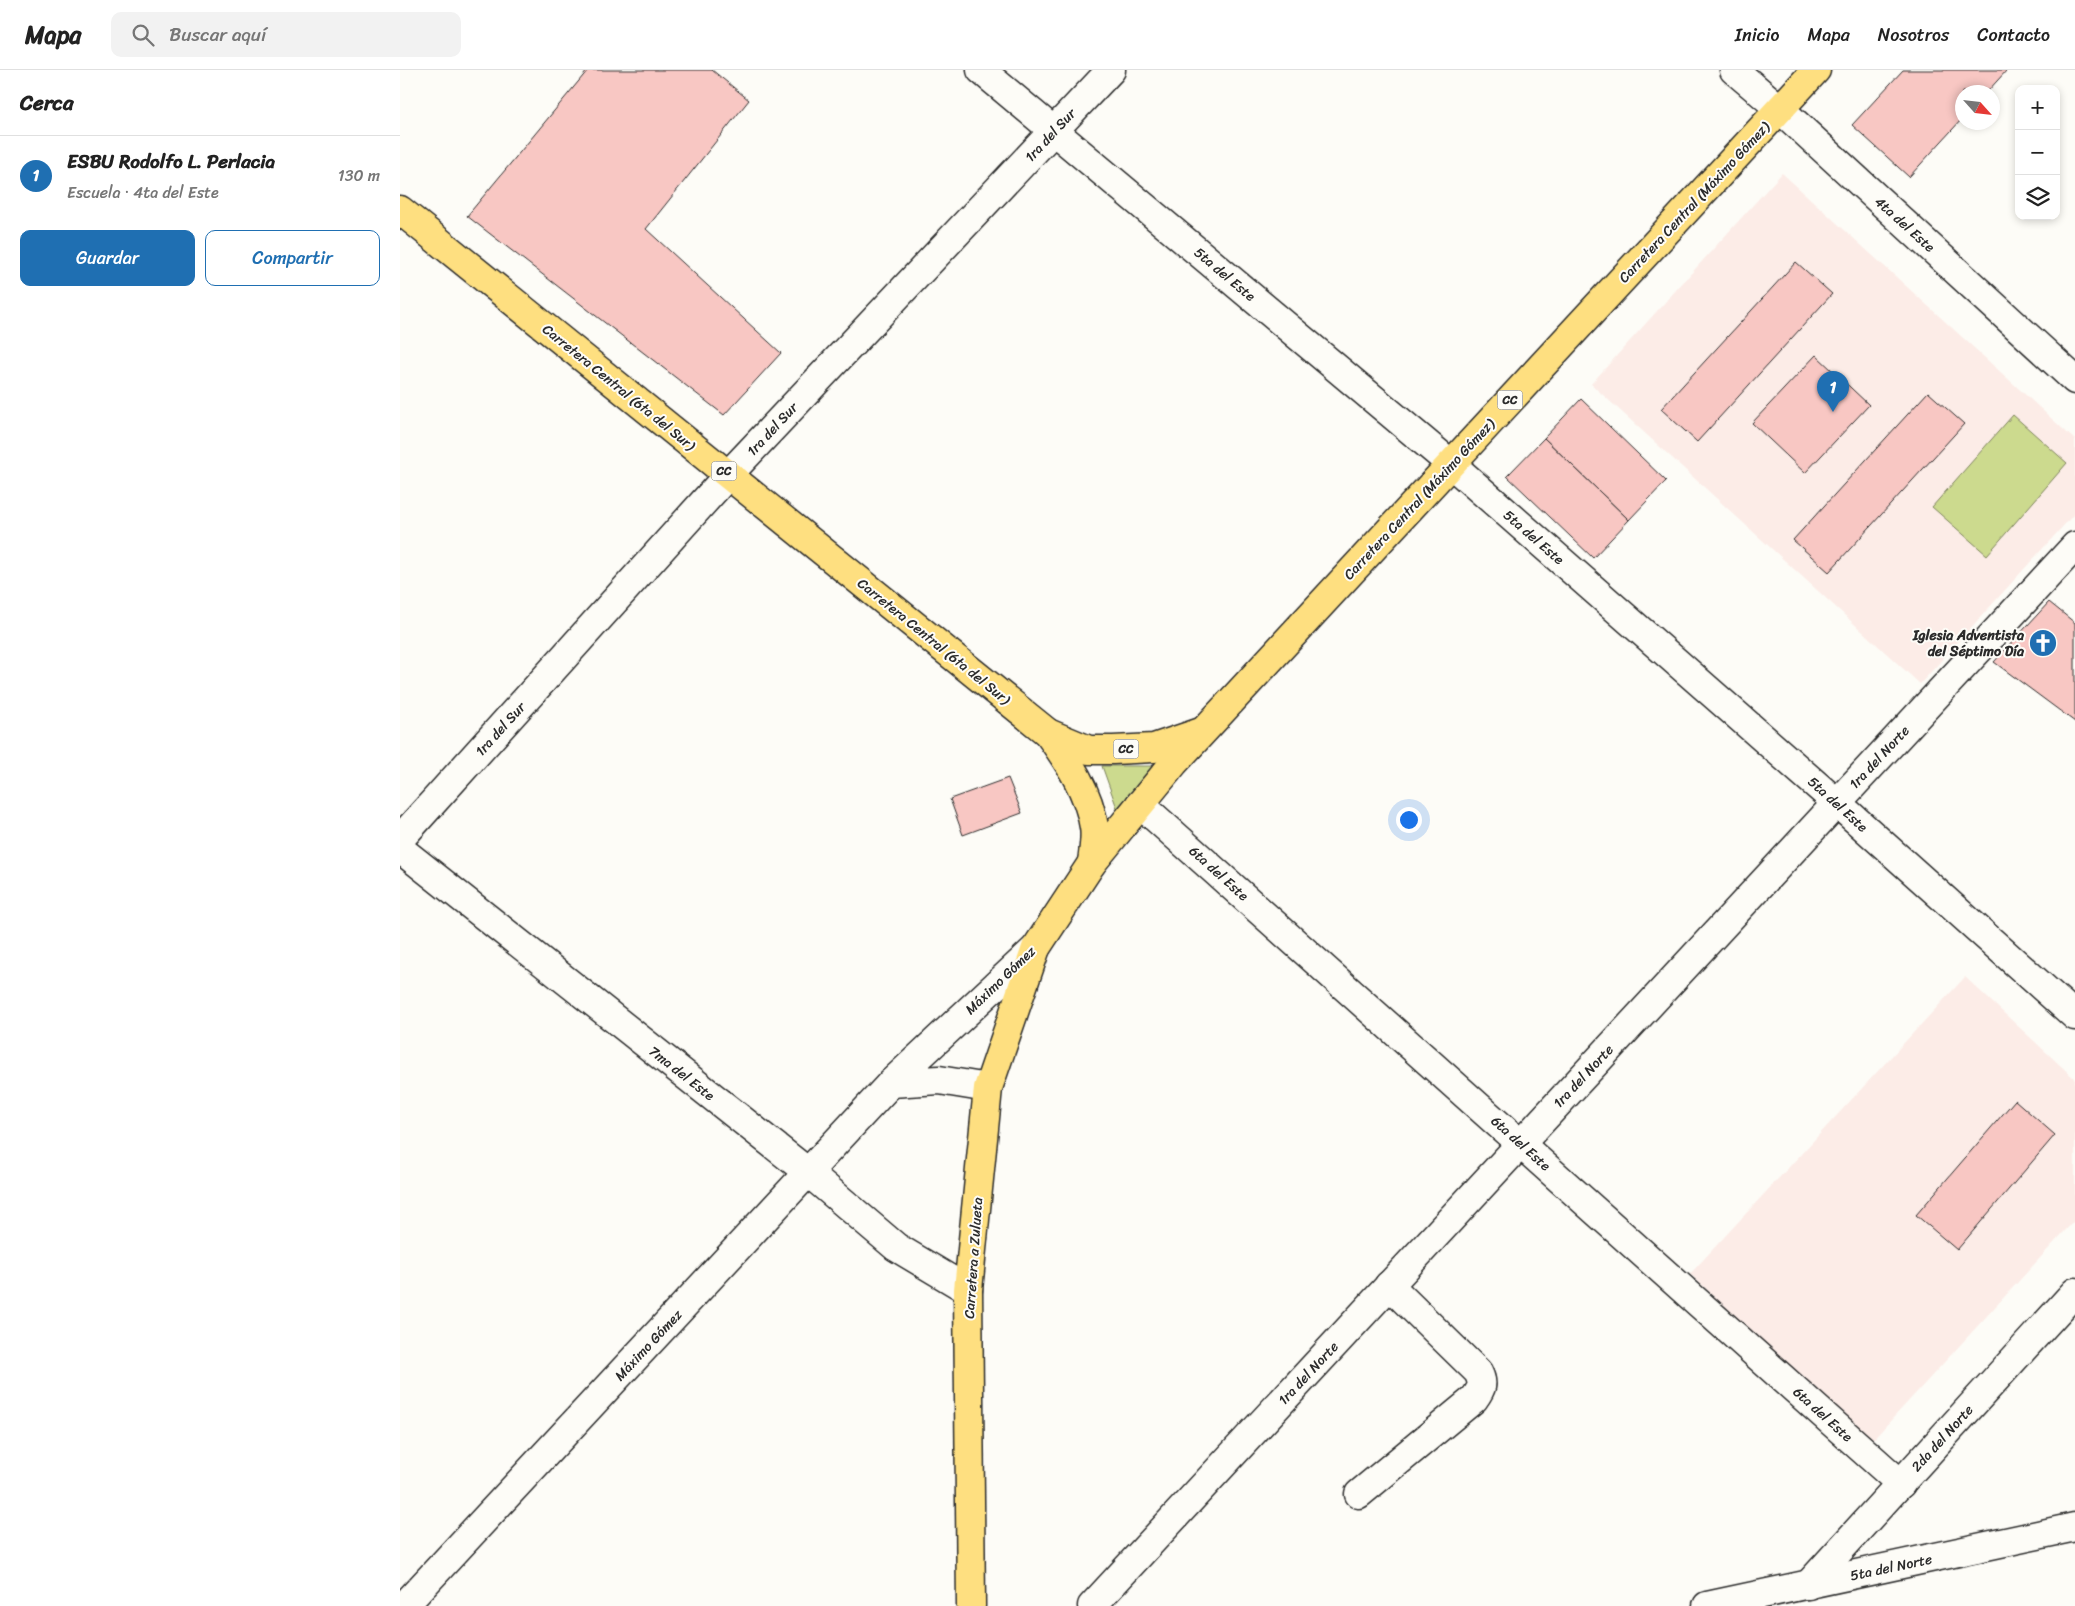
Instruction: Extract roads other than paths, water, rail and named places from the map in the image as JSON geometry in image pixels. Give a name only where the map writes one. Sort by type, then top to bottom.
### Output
[{"type":"main road","name":"Carretera Central (Máximo Gómez)","points":[[1205,730],[1816,70]]},
{"type":"main road","name":"Carretera Central (6ta del Sur)","points":[[400,210],[1048,733]]},
{"type":"main road","name":"CC","points":[[1048,733],[1089,750],[1113,750],[1154,748],[1205,730]]},
{"type":"main road","name":"CC","points":[[1140,804],[1205,730]]},
{"type":"main road","name":"Máximo Gómez","points":[[1048,733],[1069,762],[1084,795],[1095,828],[1092,863]]},
{"type":"main road","name":"Máximo Gómez","points":[[1036,948],[1092,863],[1140,804]]},
{"type":"main road","name":"Carretera a Zulueta","points":[[971,1606],[968,1290],[988,1088],[1036,948]]},
{"type":"street","name":"5ta del Este","points":[[981,70],[1451,464],[1837,803],[2075,1016]]},
{"type":"street","name":"1ra del Sur","points":[[400,839],[728,475],[1111,70]]},
{"type":"street","name":"4ta del Este","points":[[1734,70],[1780,109],[2075,380]]},
{"type":"street","name":"1ra del Norte","points":[[1092,1606],[2075,546]]},
{"type":"street","name":"6ta del Este","points":[[1140,804],[1522,1143],[1901,1484]]},
{"type":"street","name":"7ma del Este","points":[[400,849],[809,1173],[896,1247],[968,1290]]},
{"type":"street","name":"Máximo Gómez","points":[[404,1606],[891,1083],[1036,948]]},
{"type":"street","points":[[891,1083],[939,1080],[988,1088]]},
{"type":"street","points":[[1359,1494],[1474,1399],[1482,1389],[1482,1381],[1478,1372],[1389,1285]]},
{"type":"street","name":"2da del Norte","points":[[1808,1584],[2075,1292]]},
{"type":"street","name":"5ta del Norte","points":[[1707,1606],[2075,1528]]},
{"type":"place","name":"ESBU Rodolfo L. Perlacia","points":[[1833,412]]},
{"type":"place","name":"Iglesia Adventista del Séptimo Día","points":[[2043,643]]}]
